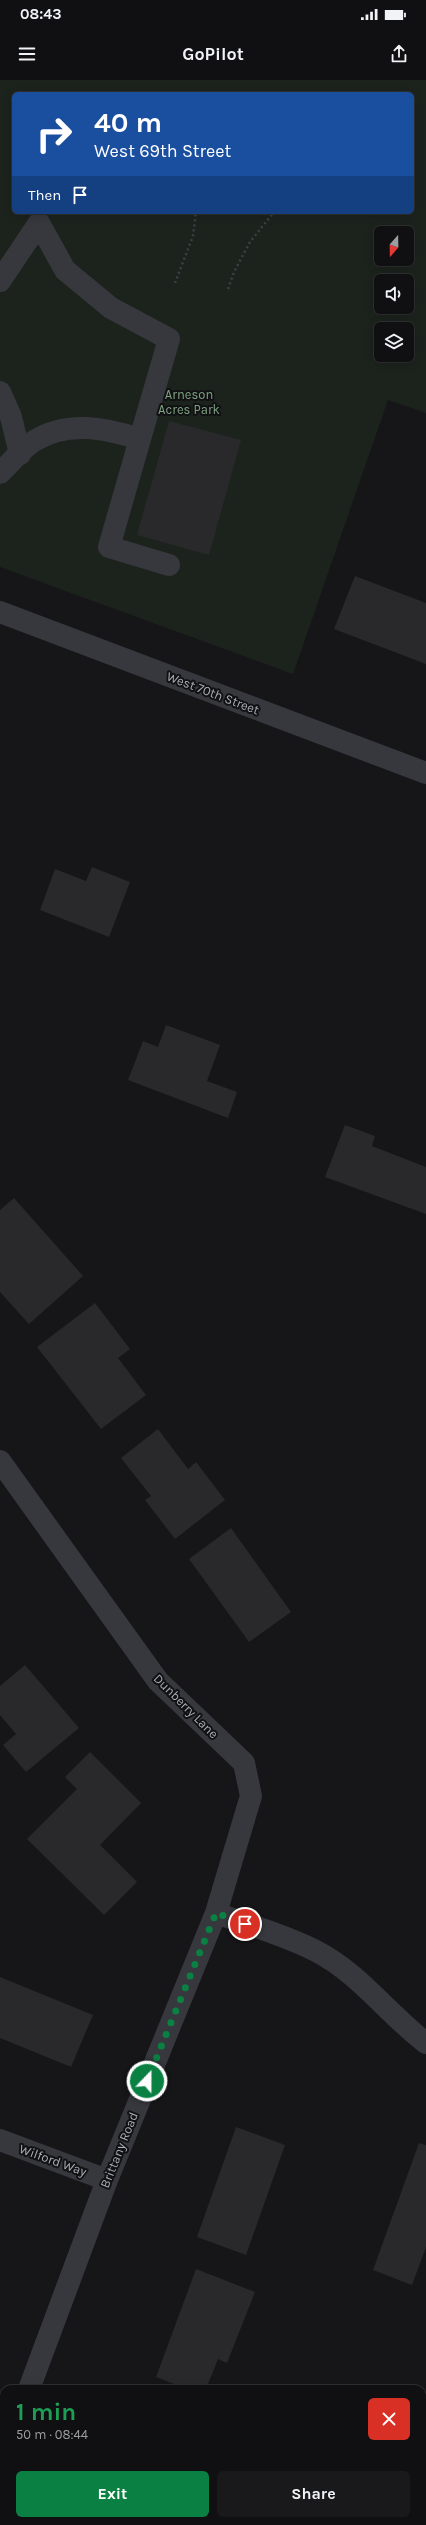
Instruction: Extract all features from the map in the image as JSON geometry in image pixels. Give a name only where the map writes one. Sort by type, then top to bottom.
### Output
[{"type":"street","points":[[0,281],[38,223],[65,270],[111,308],[169,339],[109,547],[169,565]]},
{"type":"street","points":[[0,392],[11,417],[20,454]]},
{"type":"street","points":[[0,473],[34,442],[70,427],[107,428],[140,439]]},
{"type":"street","name":"West 70th Street","points":[[0,612],[426,773]]},
{"type":"street","name":"Dunberry Lane","points":[[0,1461],[158,1681],[244,1763],[251,1796],[216,1913]]},
{"type":"street","points":[[216,1913],[316,1951],[356,1978],[409,2030],[426,2043]]},
{"type":"street","name":"Brittany Road","points":[[30,2385],[107,2180],[216,1913]]},
{"type":"street","name":"Wilford Way","points":[[0,2140],[107,2180]]},
{"type":"path","points":[[175,283],[193,236],[196,214]]},
{"type":"path","points":[[228,290],[234,272],[250,242],[272,214]]},
{"type":"green space","name":"Arneson Acres Park","points":[[0,80],[426,80],[426,413],[388,400],[293,674],[0,567]]},
{"type":"building","points":[[169,421],[241,440],[209,555],[137,535]]},
{"type":"building","points":[[355,576],[426,603],[426,664],[334,629]]},
{"type":"building","points":[[92,867],[130,882],[109,937],[40,910],[55,869],[86,881]]},
{"type":"building","points":[[166,1025],[220,1045],[207,1081],[237,1092],[228,1118],[128,1080],[143,1041],[158,1047]]},
{"type":"building","points":[[345,1125],[375,1136],[372,1146],[426,1167],[426,1214],[325,1177]]},
{"type":"building","points":[[14,1198],[83,1276],[29,1324],[0,1292],[0,1210]]},
{"type":"building","points":[[95,1303],[130,1349],[118,1358],[146,1395],[101,1429],[37,1347]]},
{"type":"building","points":[[158,1429],[188,1469],[196,1462],[225,1500],[175,1539],[145,1500],[151,1496],[121,1458]]},
{"type":"building","points":[[231,1528],[291,1612],[249,1642],[189,1559]]},
{"type":"building","points":[[25,1665],[79,1728],[26,1772],[3,1745],[16,1734],[0,1715],[0,1686]]},
{"type":"building","points":[[90,1752],[141,1803],[100,1845],[137,1882],[104,1915],[27,1839],[77,1789],[65,1777]]},
{"type":"building","points":[[0,1977],[93,2015],[71,2067],[0,2038]]},
{"type":"building","points":[[236,2127],[285,2145],[246,2255],[197,2237]]},
{"type":"building","points":[[419,2143],[426,2145],[426,2247],[412,2285],[373,2270]]},
{"type":"building","points":[[196,2269],[255,2292],[227,2363],[218,2359],[208,2385],[177,2385],[156,2377]]},
{"type":"route","points":[[147,2081],[216,1913],[245,1924]]}]
